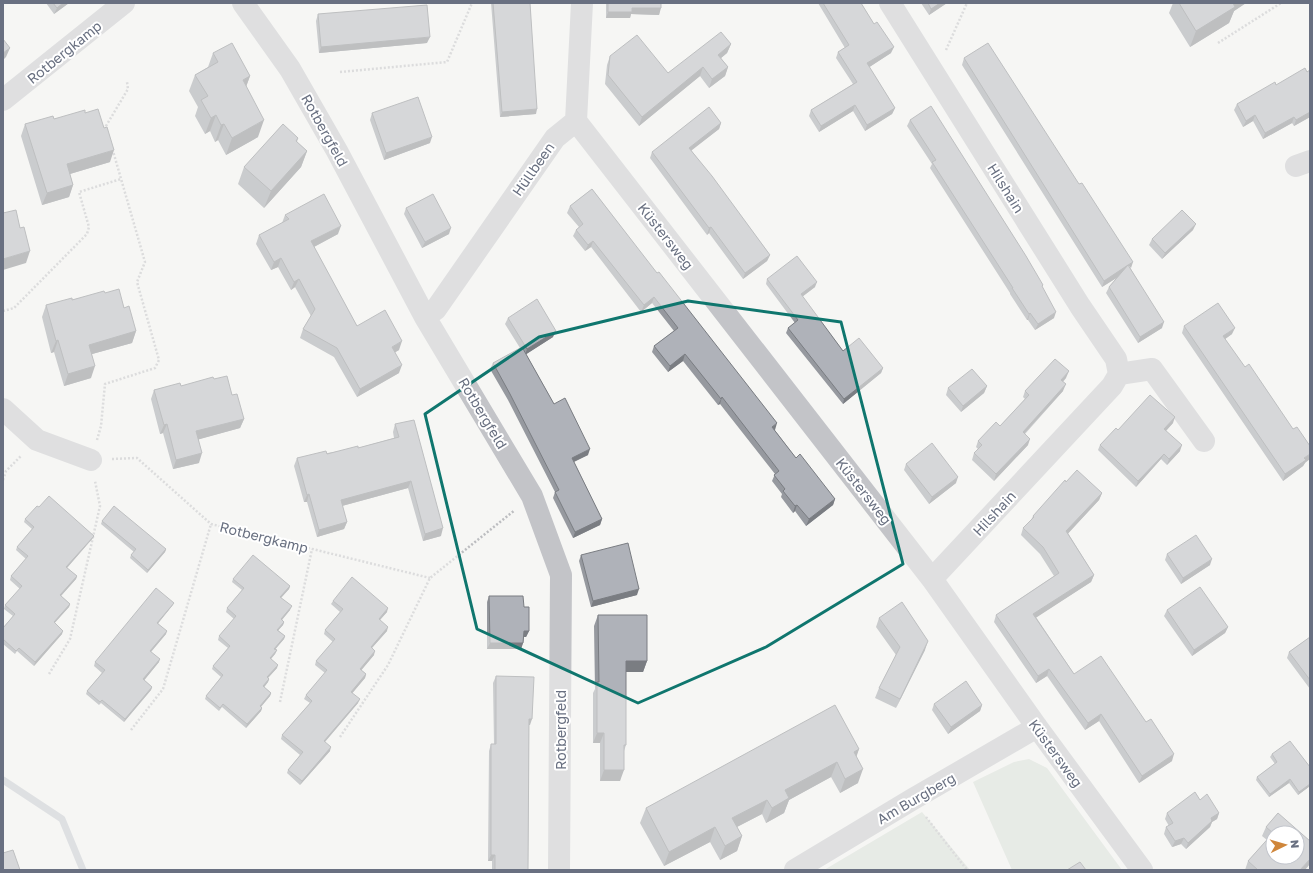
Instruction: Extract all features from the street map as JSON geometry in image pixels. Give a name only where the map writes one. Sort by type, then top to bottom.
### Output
[{"type":"street","name":"Rotbergkamp","points":[[3,100],[124,3]]},
{"type":"street","name":"Rotbergfeld","points":[[243,3],[290,69],[337,151],[425,317],[532,496],[561,575],[559,870]]},
{"type":"street","points":[[576,121],[582,3]]},
{"type":"street","name":"Hilshain","points":[[890,3],[1076,299],[1116,358],[1119,374],[1112,386],[932,579]]},
{"type":"street","name":"Hüllbeen","points":[[425,317],[436,309],[555,138],[576,121]]},
{"type":"street","name":"Küstersweg","points":[[576,121],[932,579],[1037,727],[1142,870]]},
{"type":"street","points":[[1119,374],[1152,369],[1204,441]]},
{"type":"street","points":[[3,409],[37,440],[91,460]]},
{"type":"street","name":"Am Burgberg","points":[[795,870],[912,799],[1037,727]]},
{"type":"path","points":[[340,72],[446,62],[472,3]]},
{"type":"path","points":[[935,74],[967,3]]},
{"type":"path","points":[[1218,43],[1281,3]]},
{"type":"path","points":[[108,134],[106,126],[128,89],[127,82]]},
{"type":"path","points":[[49,674],[70,639],[100,506],[91,460],[101,426],[105,384],[155,368],[159,360],[137,282],[145,262],[112,149]]},
{"type":"path","points":[[3,311],[14,308],[87,234],[89,227],[79,192],[121,179]]},
{"type":"path","points":[[3,480],[6,471],[37,440]]},
{"type":"path","name":"Rotbergkamp","points":[[91,460],[137,458],[211,524],[430,578]]},
{"type":"path","points":[[340,737],[388,665],[430,578],[532,496]]},
{"type":"path","points":[[131,730],[163,689],[211,524]]},
{"type":"path","points":[[280,702],[312,549]]},
{"type":"path","points":[[912,799],[967,870]]},
{"type":"highlighted area","points":[[688,301],[841,322],[903,564],[766,647],[638,703],[477,629],[425,414],[539,337]]},
{"type":"shaded area","points":[[1029,759],[1047,768],[1122,870],[1012,870],[973,782],[1014,762]]},
{"type":"shaded area","points":[[922,812],[970,870],[824,870]]},
{"type":"building","points":[[53,3],[63,3],[57,8]]},
{"type":"building","points":[[493,3],[530,3],[537,109],[502,112]]},
{"type":"building","points":[[608,3],[661,3],[661,8],[632,8],[632,12],[608,12]]},
{"type":"building","points":[[823,3],[861,3],[874,24],[877,22],[894,47],[867,63],[895,108],[867,125],[855,105],[821,126],[811,110],[857,82],[838,52],[849,45]]},
{"type":"building","points":[[928,3],[940,3],[931,9]]},
{"type":"building","points":[[1179,3],[1233,3],[1235,7],[1196,31]]},
{"type":"building","points":[[427,5],[430,37],[321,47],[318,14]]},
{"type":"building","points":[[721,32],[731,44],[718,55],[728,67],[712,79],[703,67],[642,117],[608,75],[610,56],[637,35],[668,73]]},
{"type":"building","points":[[3,39],[10,48],[3,53]]},
{"type":"building","points":[[232,43],[250,76],[243,80],[264,120],[232,138],[224,124],[221,125],[216,115],[211,118],[201,100],[208,96],[195,75],[218,62],[213,53]]},
{"type":"building","points":[[988,43],[1079,184],[1082,183],[1133,262],[1104,281],[964,58]]},
{"type":"building","points":[[1305,68],[1307,72],[1310,70],[1310,112],[1296,120],[1294,117],[1265,133],[1255,115],[1246,121],[1237,104],[1275,82],[1276,85]]},
{"type":"building","points":[[418,97],[432,137],[386,153],[372,113]]},
{"type":"building","points":[[931,106],[1043,285],[1042,286],[1056,312],[1038,324],[1030,313],[1029,314],[932,162],[936,160],[910,120]]},
{"type":"building","points":[[709,107],[721,123],[689,148],[712,176],[770,255],[745,273],[652,152]]},
{"type":"building","points":[[98,109],[104,128],[107,127],[114,150],[67,164],[73,185],[47,193],[25,124],[53,116],[54,119],[85,110],[85,113]]},
{"type":"building","points":[[283,124],[298,138],[296,141],[307,151],[271,191],[244,167]]},
{"type":"building","points":[[592,189],[777,423],[772,427],[796,458],[800,454],[835,499],[809,519],[797,505],[795,506],[783,491],[785,489],[774,475],[779,471],[722,397],[721,399],[685,354],[670,366],[654,346],[678,328],[654,297],[644,305],[593,241],[588,245],[576,230],[583,224],[570,206]]},
{"type":"building","points":[[324,194],[341,226],[311,241],[357,326],[385,310],[402,341],[392,347],[402,365],[360,389],[337,348],[303,329],[315,309],[299,279],[294,282],[281,258],[274,262],[259,235],[289,219],[285,215]]},
{"type":"building","points":[[433,194],[451,228],[425,242],[406,208]]},
{"type":"building","points":[[16,210],[20,228],[24,227],[30,251],[3,259],[3,213]]},
{"type":"building","points":[[1182,210],[1196,224],[1165,253],[1152,239]]},
{"type":"building","points":[[797,256],[817,282],[801,294],[843,351],[859,338],[883,368],[844,399],[788,328],[798,320],[767,279]]},
{"type":"building","points":[[1128,265],[1164,322],[1140,337],[1109,287]]},
{"type":"building","points":[[119,289],[124,308],[129,306],[136,331],[89,345],[95,366],[68,374],[58,340],[56,341],[46,305],[72,298],[72,300],[104,291],[105,293]]},
{"type":"building","points":[[537,299],[556,331],[527,349],[508,318]]},
{"type":"building","points":[[1218,303],[1235,328],[1223,336],[1245,367],[1249,364],[1293,429],[1297,427],[1310,446],[1310,454],[1304,458],[1306,460],[1285,474],[1184,326]]},
{"type":"building","points":[[522,347],[554,404],[565,398],[590,449],[572,458],[602,519],[575,532],[555,492],[559,490],[493,363]]},
{"type":"building","points":[[1055,359],[1069,371],[1061,380],[1066,384],[1023,432],[1030,439],[996,474],[974,453],[982,445],[978,441],[996,422],[1000,426],[1029,395],[1025,391]]},
{"type":"building","points":[[972,369],[987,386],[963,406],[948,388]]},
{"type":"building","points":[[227,376],[232,395],[237,394],[244,419],[196,431],[202,453],[176,460],[167,424],[164,425],[154,390],[180,383],[181,386],[213,377],[214,379]]},
{"type":"building","points":[[1150,395],[1175,417],[1164,429],[1182,445],[1169,459],[1164,454],[1138,481],[1100,445],[1116,428],[1118,430]]},
{"type":"building","points":[[414,420],[443,528],[425,534],[411,481],[341,500],[347,522],[319,530],[309,494],[307,495],[297,458],[326,451],[327,454],[358,446],[358,448],[399,437],[395,424]]},
{"type":"building","points":[[932,443],[958,477],[932,497],[906,464]]},
{"type":"building","points":[[1077,470],[1102,493],[1066,531],[1094,575],[1033,614],[1074,674],[1101,656],[1146,722],[1151,719],[1174,754],[1142,776],[1101,714],[1088,723],[1049,669],[1038,676],[996,615],[1059,573],[1043,547],[1023,528],[1065,480],[1066,482]]},
{"type":"building","points":[[49,496],[94,536],[66,567],[77,576],[60,595],[70,604],[54,622],[63,631],[35,662],[19,648],[16,651],[3,639],[3,628],[15,614],[5,605],[22,586],[11,576],[28,556],[17,547],[34,527],[25,519]]},
{"type":"building","points":[[114,506],[166,549],[148,570],[131,555],[136,549],[102,521]]},
{"type":"building","points":[[1196,535],[1212,559],[1183,578],[1167,554]]},
{"type":"building","points":[[628,543],[639,589],[593,601],[581,555]]},
{"type":"building","points":[[253,555],[290,586],[280,597],[292,606],[281,619],[284,622],[277,630],[285,636],[274,649],[277,650],[270,658],[278,665],[267,677],[269,679],[263,686],[271,693],[260,706],[262,708],[247,724],[223,704],[220,708],[206,696],[223,675],[213,666],[230,646],[219,636],[236,616],[227,608],[244,588],[233,579]]},
{"type":"building","points":[[352,577],[388,608],[379,619],[388,627],[371,647],[375,651],[360,669],[366,674],[351,692],[360,699],[324,741],[331,747],[302,781],[288,770],[303,752],[282,735],[312,701],[306,695],[327,670],[316,661],[335,639],[325,630],[343,609],[333,601]]},
{"type":"building","points":[[1200,587],[1228,627],[1194,650],[1167,610]]},
{"type":"building","points":[[156,588],[174,603],[157,623],[167,631],[150,651],[160,659],[143,679],[152,687],[125,719],[102,700],[100,702],[87,691],[105,670],[95,662]]},
{"type":"building","points":[[489,596],[523,596],[524,607],[529,607],[529,631],[524,631],[523,643],[490,643]]},
{"type":"building","points":[[902,602],[928,641],[900,699],[879,688],[900,647],[879,618]]},
{"type":"building","points":[[598,615],[647,615],[647,661],[626,661],[626,745],[624,745],[624,770],[604,770],[604,733],[597,733],[597,682],[599,682]]},
{"type":"building","points":[[1310,637],[1310,680],[1289,652]]},
{"type":"building","points":[[496,676],[534,677],[532,719],[529,719],[528,870],[495,870],[495,855],[491,855],[491,744],[496,744]]},
{"type":"building","points":[[966,681],[982,705],[951,727],[934,704]]},
{"type":"building","points":[[835,705],[859,749],[854,752],[863,769],[845,779],[837,762],[785,790],[789,798],[772,808],[767,800],[732,818],[742,836],[725,846],[715,827],[669,852],[646,808]]},
{"type":"building","points":[[1290,741],[1310,767],[1310,784],[1299,792],[1290,779],[1270,794],[1257,777],[1277,762],[1272,754]]},
{"type":"building","points":[[1195,792],[1200,800],[1207,794],[1219,813],[1211,818],[1212,821],[1188,843],[1184,838],[1175,841],[1166,827],[1173,823],[1167,813]]},
{"type":"building","points":[[1278,813],[1292,825],[1268,825]]},
{"type":"building","points":[[1305,837],[1310,841],[1310,859],[1305,864]]},
{"type":"building","points":[[1265,842],[1265,865],[1305,865],[1300,870],[1258,870],[1248,861]]},
{"type":"building","points":[[13,850],[20,870],[3,870],[3,853]]},
{"type":"building","points":[[1080,862],[1086,870],[1067,870]]},
{"type":"waterway","points":[[3,780],[62,819],[83,870]]}]
